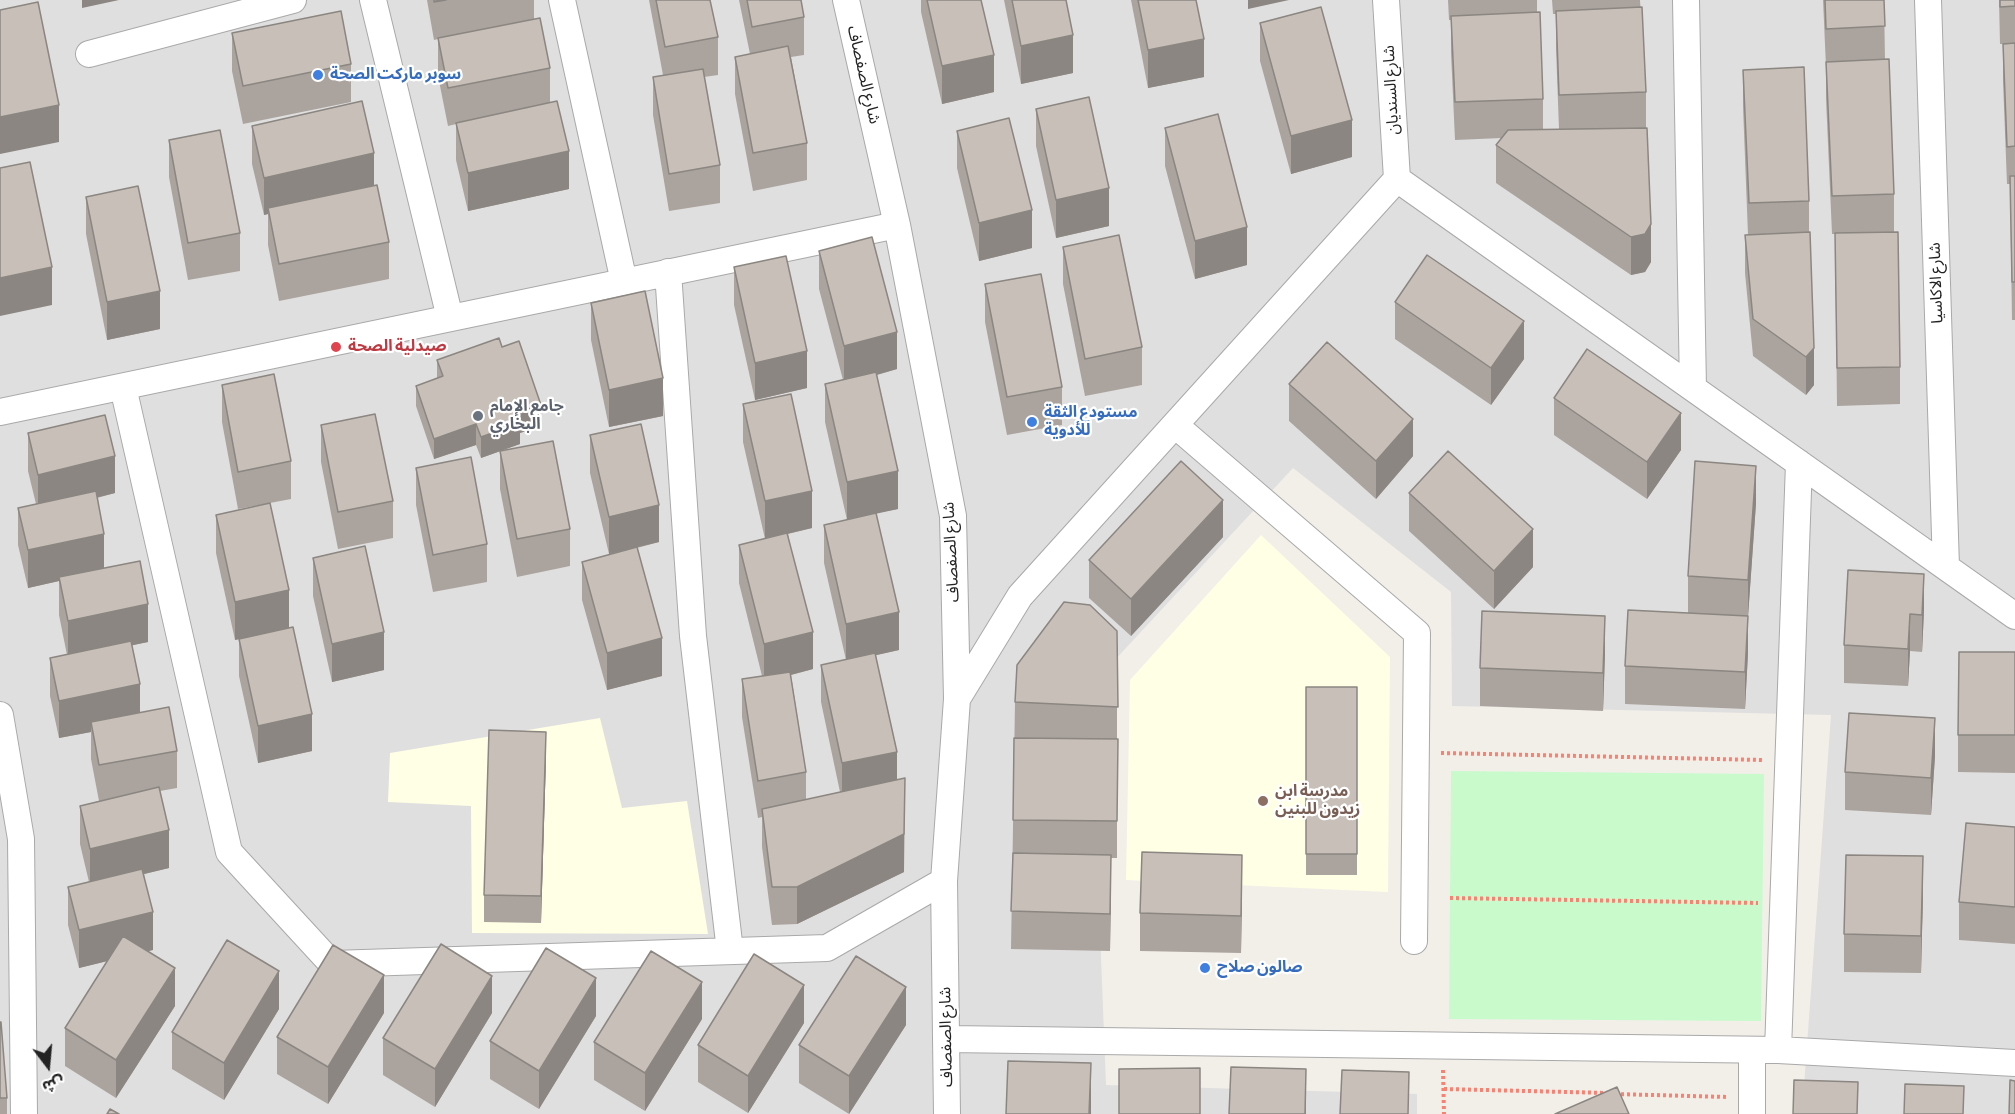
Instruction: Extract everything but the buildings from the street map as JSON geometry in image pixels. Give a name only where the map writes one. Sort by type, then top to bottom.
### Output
[{"type":"street","points":[[89,54],[293,0]]},
{"type":"street","points":[[373,0],[450,318]]},
{"type":"street","points":[[562,0],[624,282]]},
{"type":"street","name":"شارع الصفصاف","points":[[846,0],[897,225],[953,516],[957,699],[944,881],[948,1039],[947,1114]]},
{"type":"street","name":"شارع السنديان","points":[[1386,0],[1397,179]]},
{"type":"street","points":[[1686,0],[1694,388]]},
{"type":"street","name":"شارع الاكاسيا","points":[[1928,0],[1946,567]]},
{"type":"street","points":[[957,699],[1020,596],[1397,179],[2015,616]]},
{"type":"street","points":[[0,412],[897,225]]},
{"type":"street","points":[[668,272],[693,636],[730,951]]},
{"type":"street","points":[[123,387],[229,852],[332,964],[827,948],[944,881]]},
{"type":"street","points":[[1175,425],[1417,633],[1414,941]]},
{"type":"street","points":[[1778,1050],[1799,463]]},
{"type":"street","points":[[0,715],[21,839],[24,1114]]},
{"type":"street","points":[[948,1039],[1778,1050],[2015,1063]]},
{"type":"street","points":[[1752,1050],[1752,1106]]},
{"type":"path","points":[[1416,752],[1788,760]]},
{"type":"path","points":[[1450,898],[1783,903]]},
{"type":"path","points":[[1443,1046],[1444,1114]]},
{"type":"path","points":[[1444,1089],[1752,1106]]},
{"type":"shaded area","points":[[0,0],[2015,0],[2015,1114],[1802,1114],[1831,715],[1452,706],[1451,592],[1293,468],[1099,677],[1101,957],[1106,1085],[1417,1094],[1417,1114],[0,1114]]},
{"type":"shaded area","points":[[1261,535],[1390,657],[1388,892],[1126,880],[1130,680]]},
{"type":"shaded area","points":[[600,718],[622,808],[687,801],[708,934],[472,933],[471,806],[388,802],[390,753]]},
{"type":"green space","points":[[1451,771],[1764,774],[1761,1021],[1449,1019]]},
{"type":"place","name":"سوبر ماركت الصحة","points":[[318,75]]},
{"type":"place","name":"صيدلية الصحة","points":[[336,347]]},
{"type":"place","name":"جامع الإمام البخاري","points":[[478,416]]},
{"type":"place","name":"مستودع الثقة للأدوية","points":[[1032,422]]},
{"type":"place","name":"مدرسة ابن زيدون للبنين","points":[[1263,801]]},
{"type":"place","name":"صالون صلاح","points":[[1205,968]]}]
